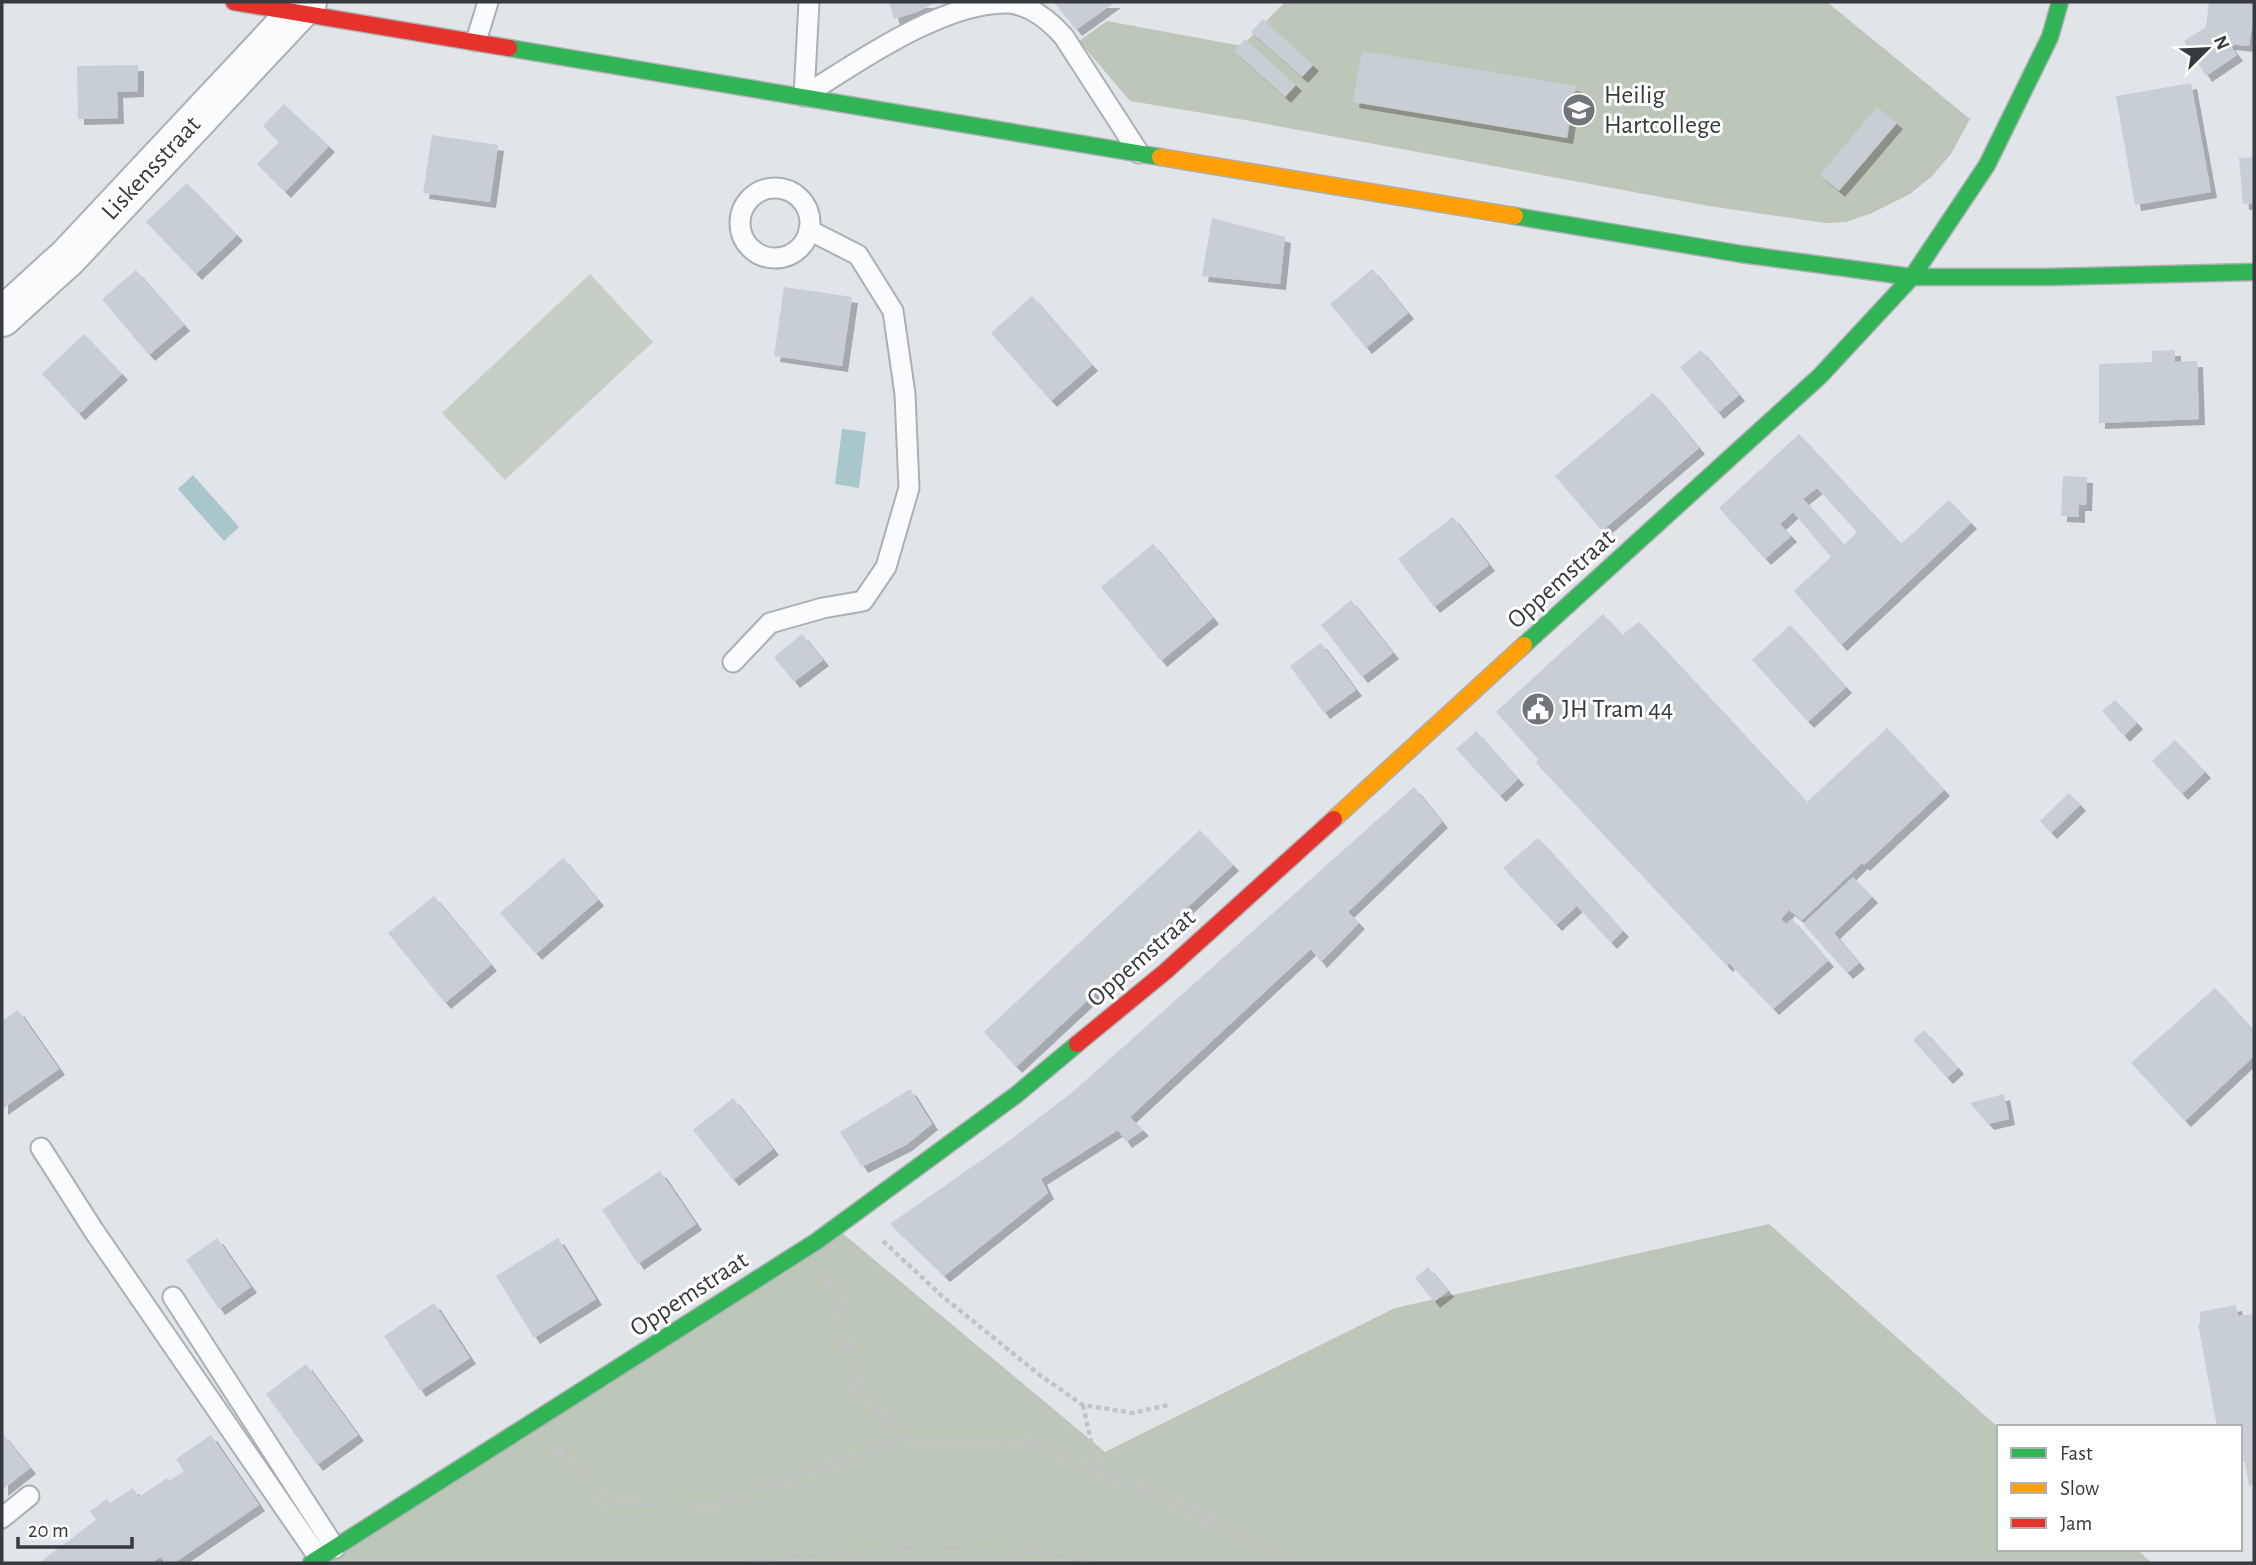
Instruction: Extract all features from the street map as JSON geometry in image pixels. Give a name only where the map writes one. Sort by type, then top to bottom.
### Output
[{"type":"street","points":[[234,2],[302,8],[476,41],[1140,155],[1741,254],[1912,277],[2254,272]]},
{"type":"street","name":"Oppemstraat","points":[[322,1556],[817,1241],[1016,1095],[1176,962],[1820,376],[1912,277],[1987,165],[2050,37],[2060,2]]},
{"type":"street","name":"Liskensstraat","points":[[2,317],[68,257],[302,8]]},
{"type":"lane","points":[[476,41],[488,2]]},
{"type":"lane","points":[[804,96],[809,2]]},
{"type":"lane","points":[[804,96],[908,32],[937,18],[963,8],[991,3],[1012,3],[1052,22],[1140,155]]},
{"type":"lane","points":[[733,662],[770,622],[863,601],[886,567],[909,488],[905,394],[893,311],[858,255],[809,230]]},
{"type":"lane","points":[[41,1148],[94,1231],[322,1556]]},
{"type":"lane","points":[[173,1297],[322,1556]]},
{"type":"lane","points":[[2,1518],[29,1496]]},
{"type":"path","points":[[854,1214],[942,1296],[1041,1376],[1083,1405],[1133,1413],[1168,1405]]},
{"type":"path","points":[[817,1241],[839,1303],[857,1388],[905,1440]]},
{"type":"path","points":[[1083,1405],[1097,1471]]},
{"type":"path","points":[[533,1422],[609,1505],[721,1503],[905,1440],[1022,1439],[1191,1511],[1287,1563]]},
{"type":"shaded area","points":[[590,274],[653,342],[505,480],[442,413]]},
{"type":"green space","name":"Heilig Hartcollege","points":[[1285,2],[1827,2],[1970,119],[1951,154],[1931,177],[1910,194],[1872,213],[1846,222],[1825,223],[1709,206],[1130,101],[1079,41],[1107,21],[1242,46]]},
{"type":"green space","points":[[1769,1224],[1997,1426],[1997,1551],[2138,1551],[2152,1563],[326,1563],[835,1227],[1105,1452],[1395,1308]]},
{"type":"water","points":[[842,429],[866,432],[859,488],[835,484]]},
{"type":"water","points":[[193,475],[239,527],[224,541],[178,489]]},
{"type":"building","points":[[889,2],[937,2],[894,19]]},
{"type":"building","points":[[1054,2],[1115,2],[1076,30]]},
{"type":"building","points":[[2209,2],[2254,2],[2254,13],[2249,46],[2229,44],[2237,55],[2206,76],[2184,41],[2206,27]]},
{"type":"building","points":[[1263,19],[1313,65],[1302,77],[1251,32]]},
{"type":"building","points":[[1245,39],[1296,85],[1285,97],[1234,51]]},
{"type":"building","points":[[1362,51],[1576,86],[1567,138],[1353,102]]},
{"type":"building","points":[[138,65],[138,91],[117,92],[118,118],[78,119],[77,66]]},
{"type":"building","points":[[2191,83],[2211,192],[2135,205],[2116,96]]},
{"type":"building","points":[[284,104],[329,146],[285,192],[257,164],[279,142],[263,126]]},
{"type":"building","points":[[1877,107],[1897,123],[1839,191],[1820,175]]},
{"type":"building","points":[[432,135],[498,145],[490,202],[423,193]]},
{"type":"building","points":[[2254,157],[2254,203],[2243,204],[2239,158]]},
{"type":"building","points":[[187,183],[237,235],[196,274],[146,222]]},
{"type":"building","points":[[1212,218],[1285,237],[1280,284],[1202,276]]},
{"type":"building","points":[[1372,269],[1408,313],[1366,348],[1330,304]]},
{"type":"building","points":[[136,270],[184,325],[149,355],[102,299]]},
{"type":"building","points":[[784,287],[852,297],[842,366],[774,356]]},
{"type":"building","points":[[1032,296],[1092,365],[1051,401],[991,333]]},
{"type":"building","points":[[84,334],[122,374],[79,414],[42,374]]},
{"type":"building","points":[[1701,350],[1739,395],[1718,413],[1680,367]]},
{"type":"building","points":[[2175,350],[2175,362],[2197,361],[2199,419],[2099,423],[2099,364],[2152,362],[2152,351]]},
{"type":"building","points":[[1653,393],[1699,448],[1602,531],[1555,476]]},
{"type":"building","points":[[1799,434],[1901,544],[1949,500],[1971,523],[1841,645],[1794,591],[1831,557],[1793,512],[1780,524],[1791,536],[1765,559],[1719,508]],"holes":[[[1817,488],[1857,532],[1844,545],[1803,499]]]},
{"type":"building","points":[[2063,476],[2087,477],[2086,505],[2079,505],[2079,517],[2061,516]]},
{"type":"building","points":[[1453,517],[1489,565],[1434,607],[1398,559]]},
{"type":"building","points":[[1153,544],[1213,618],[1161,661],[1101,587]]},
{"type":"building","points":[[1351,600],[1393,653],[1362,677],[1321,625]]},
{"type":"building","points":[[1603,614],[1622,635],[1639,622],[1807,802],[1887,728],[1944,790],[1802,920],[1789,910],[1781,919],[1786,924],[1792,919],[1828,961],[1773,1009],[1729,963],[1727,966],[1536,763],[1538,759],[1496,712]]},
{"type":"building","points":[[1790,625],[1846,687],[1808,722],[1752,660]]},
{"type":"building","points":[[802,634],[823,660],[794,682],[774,657]]},
{"type":"building","points":[[1321,643],[1356,690],[1324,713],[1290,666]]},
{"type":"building","points":[[2115,700],[2137,723],[2124,736],[2102,711]]},
{"type":"building","points":[[1476,731],[1518,779],[1500,796],[1456,749]]},
{"type":"building","points":[[2175,740],[2205,772],[2182,794],[2152,761]]},
{"type":"building","points":[[1414,787],[1442,822],[1348,912],[1359,923],[1321,962],[1311,949],[1130,1117],[1143,1130],[1126,1142],[1118,1130],[1041,1179],[1048,1193],[944,1276],[890,1224],[1009,1141],[1075,1090]]},
{"type":"building","points":[[2069,793],[2080,805],[2051,833],[2040,821]]},
{"type":"building","points":[[1200,830],[1233,865],[1016,1067],[984,1032]]},
{"type":"building","points":[[1538,838],[1623,931],[1611,943],[1577,906],[1556,925],[1503,868]]},
{"type":"building","points":[[563,858],[598,900],[536,954],[500,913]]},
{"type":"building","points":[[1853,877],[1872,897],[1834,933],[1859,963],[1847,973],[1803,924]]},
{"type":"building","points":[[434,896],[491,965],[445,1003],[388,933]]},
{"type":"building","points":[[2215,988],[2254,1031],[2254,1056],[2185,1121],[2131,1063]]},
{"type":"building","points":[[18,1010],[59,1069],[2,1109],[2,1021]]},
{"type":"building","points":[[1924,1030],[1958,1068],[1947,1078],[1913,1040]]},
{"type":"building","points":[[910,1089],[932,1124],[906,1145],[862,1167],[840,1132]]},
{"type":"building","points":[[2004,1094],[2009,1119],[1988,1124],[1970,1103]]},
{"type":"building","points":[[733,1098],[773,1149],[733,1180],[693,1130]]},
{"type":"building","points":[[660,1171],[696,1224],[638,1264],[602,1210]]},
{"type":"building","points":[[217,1238],[251,1287],[219,1309],[186,1260]]},
{"type":"building","points":[[558,1238],[596,1299],[534,1338],[496,1276]]},
{"type":"building","points":[[1428,1267],[1448,1291],[1434,1302],[1415,1278]]},
{"type":"building","points":[[434,1303],[470,1358],[420,1391],[384,1336]]},
{"type":"building","points":[[2236,1305],[2238,1316],[2254,1314],[2254,1484],[2249,1486],[2245,1462],[2242,1462],[2242,1425],[2217,1425],[2198,1324],[2200,1312]]},
{"type":"building","points":[[306,1364],[358,1435],[317,1465],[266,1394]]},
{"type":"building","points":[[2,1433],[30,1468],[2,1490]]},
{"type":"building","points":[[211,1435],[259,1505],[174,1563],[165,1563],[161,1557],[151,1563],[39,1563],[96,1520],[90,1511],[107,1499],[110,1503],[133,1488],[139,1497],[167,1478],[169,1481],[184,1471],[176,1459]]},
{"type":"tram line","points":[[742,1563],[838,1552],[930,1548],[1037,1553],[1098,1563]]},
{"type":"traffic: fast","points":[[1524,645],[1820,376],[1912,277],[1987,165],[2050,37],[2060,2]]},
{"type":"traffic: fast","points":[[509,48],[1160,157]]},
{"type":"traffic: fast","points":[[1515,216],[1741,254],[1912,277],[2254,272]]},
{"type":"traffic: fast","points":[[311,1563],[817,1241],[1016,1095],[1077,1044]]},
{"type":"traffic: slow","points":[[1160,157],[1515,216]]},
{"type":"traffic: slow","points":[[1334,819],[1524,645]]},
{"type":"traffic: jam","points":[[234,2],[509,48]]},
{"type":"traffic: jam","points":[[1077,1044],[1166,971],[1334,819]]},
{"type":"place","name":"Heilig Hartcollege","points":[[1579,110]]},
{"type":"place","name":"JH Tram 44","points":[[1538,709]]}]
